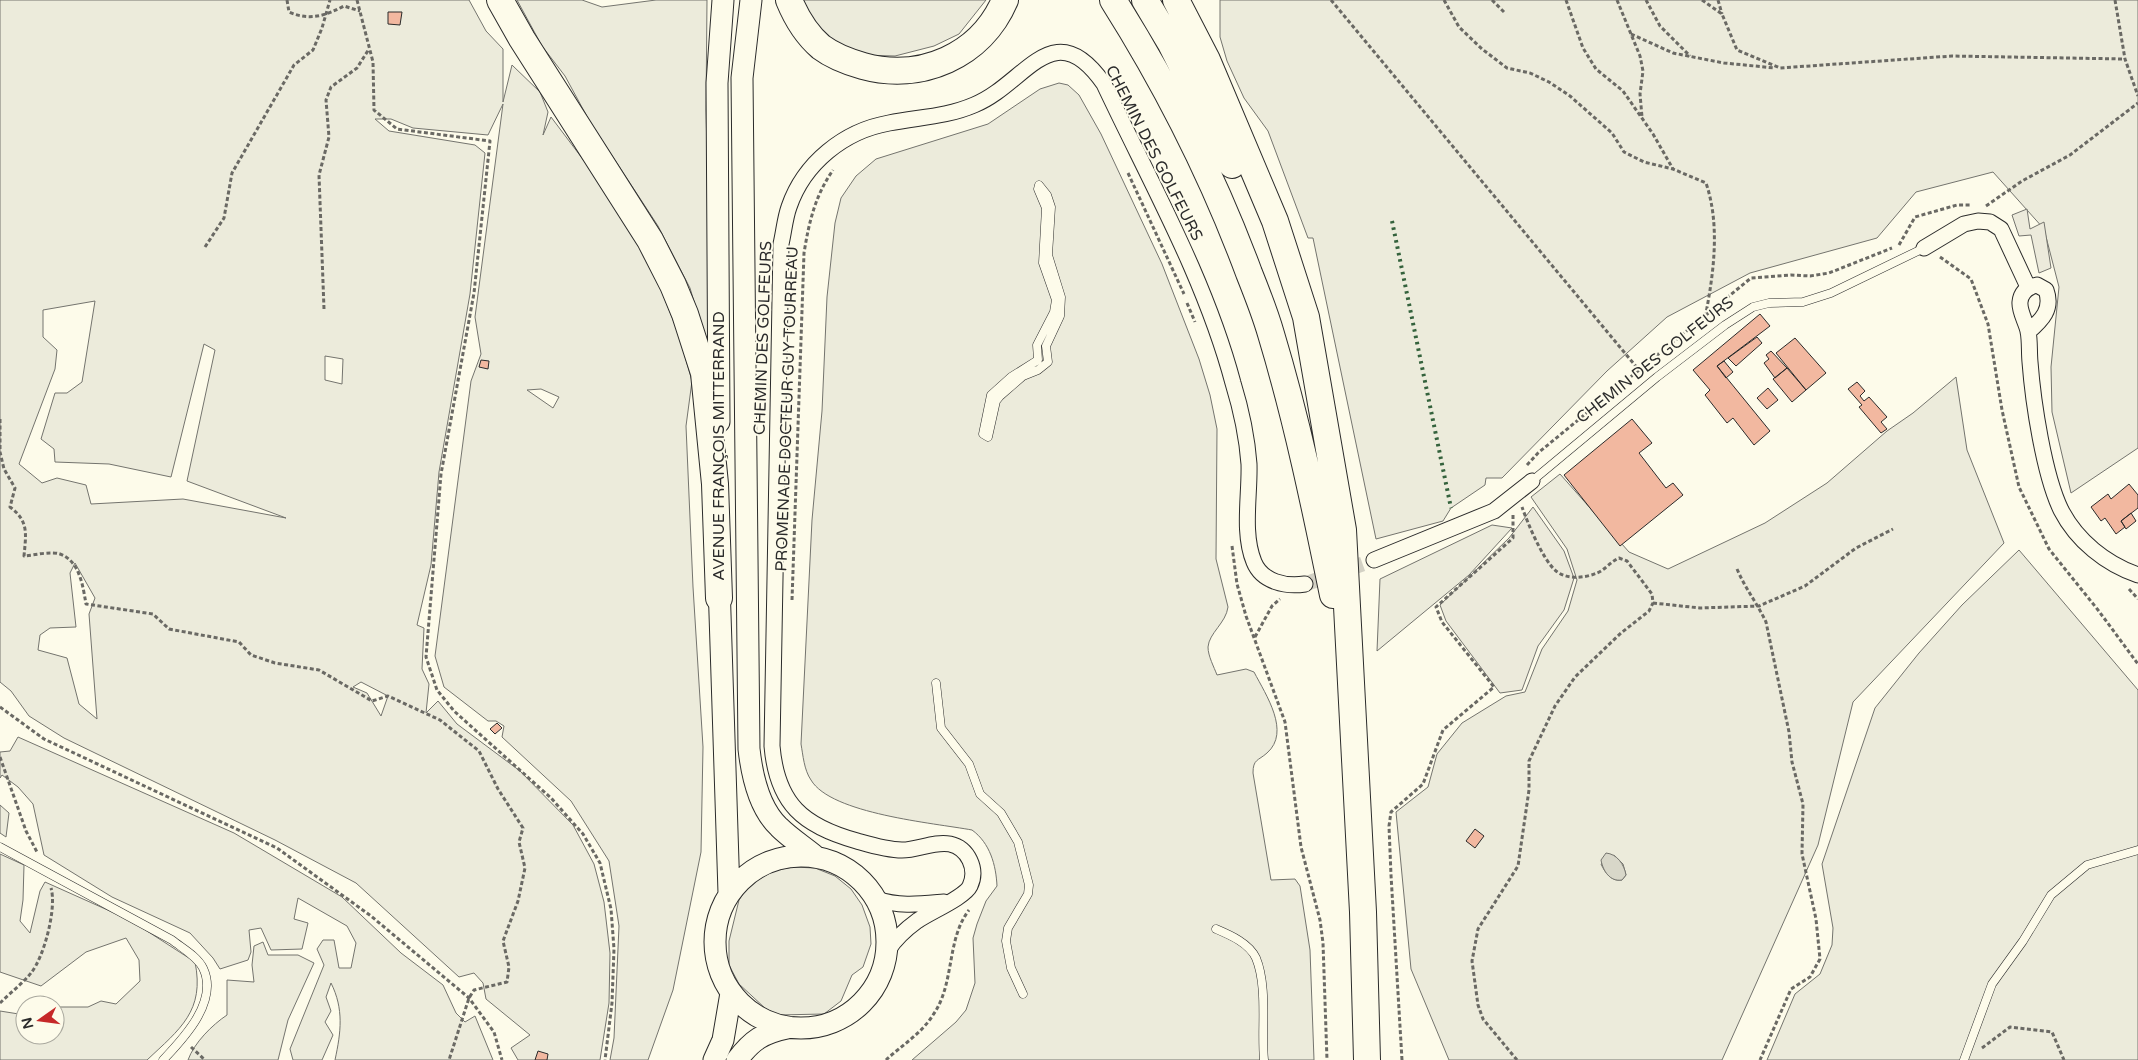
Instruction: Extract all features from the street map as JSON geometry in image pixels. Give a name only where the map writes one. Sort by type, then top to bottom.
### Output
[{"type":"highway","points":[[500,0],[650,240],[673,285],[685,314],[704,373],[714,484],[719,598]]},
{"type":"highway","points":[[789,0],[803,26],[822,47],[848,62],[875,69],[904,72],[933,66],[958,57],[984,34],[998,16],[1005,0]]},
{"type":"highway","points":[[1113,0],[1142,46],[1196,145],[1236,237],[1271,332],[1297,428],[1350,677]]},
{"type":"highway","points":[[1145,0],[1170,42],[1219,134],[1261,229],[1294,321],[1322,417]]},
{"type":"highway","points":[[1176,0],[1207,60],[1275,221],[1306,317],[1343,530],[1362,902],[1367,1060]]},
{"type":"main road","name":"AVENUE FRANÇOIS MITTERRAND","points":[[723,0],[718,83],[719,598],[729,893]]},
{"type":"main road","name":"AVENUE FRANÇOIS MITTERRAND","points":[[751,0],[742,78],[749,749],[751,765],[762,804],[778,826],[815,856]]},
{"type":"main road","points":[[737,1060],[749,1044],[770,1032],[787,1028],[821,1027],[852,1013],[875,988],[888,950],[886,922],[877,899],[872,891],[847,868],[815,856],[781,857],[750,871],[729,893],[715,928],[717,962],[731,993],[756,1016],[787,1028]]},
{"type":"main road","points":[[714,1060],[723,1040],[731,993]]},
{"type":"street","name":"CHEMIN DES GOLFEURS","points":[[888,950],[896,938],[917,921],[948,901],[962,896],[970,886],[973,873],[971,860],[963,850],[951,844],[898,850],[834,835],[813,825],[794,809],[780,789],[774,769],[772,746],[781,244],[789,206],[803,178],[821,157],[841,141],[865,129],[888,123],[933,118],[976,104],[1010,84],[1040,58],[1053,53],[1067,52],[1080,57],[1093,68],[1104,84],[1198,281],[1220,341],[1243,424],[1249,462],[1249,548],[1254,564],[1265,576],[1279,584],[1292,586],[1305,584]]},
{"type":"street","name":"CHEMIN DES GOLFEURS","points":[[1924,248],[1964,224],[1978,221],[1990,222],[2001,229],[2028,287]]},
{"type":"street","points":[[2028,332],[2041,320],[2047,310],[2049,299],[2046,290],[2037,285],[2028,287],[2023,293],[2020,303],[2028,332],[2030,363],[2050,480],[2062,511],[2081,539],[2107,561],[2138,575]]},
{"type":"street","name":"CHEMIN DES GOLFEURS","points":[[1374,560],[1494,511],[1532,481]]},
{"type":"street","name":"CHEMIN DES GOLFEURS","points":[[877,899],[889,903],[912,905],[948,901]]},
{"type":"lane","points":[[1039,185],[1047,195],[1051,207],[1048,255],[1059,290],[1060,316],[1046,346],[1048,362],[1038,370],[1023,376],[1000,396],[996,401],[990,434],[988,436],[983,434],[991,395],[1011,377],[1038,360],[1037,345],[1056,308],[1054,294],[1044,263],[1046,208],[1038,189],[1039,185]]},
{"type":"lane","name":"CHEMIN DES GOLFEURS","points":[[1532,481],[1658,377],[1753,307],[1769,303],[1803,302],[1831,293],[1924,248]]},
{"type":"lane","points":[[936,683],[941,728],[969,764],[980,794],[1001,813],[1018,842],[1029,885],[1028,894],[1008,928],[1006,941],[1010,968],[1023,994]]},
{"type":"lane","points":[[0,847],[172,940],[196,959],[203,968],[208,989],[199,1012],[183,1040],[163,1060]]},
{"type":"lane","points":[[1964,1060],[1992,984],[2023,941],[2051,896],[2087,865],[2138,850]]},
{"type":"lane","points":[[1216,929],[1239,940],[1256,958],[1262,999],[1264,1060]]},
{"type":"path","points":[[287,0],[289,12],[300,17],[325,16],[344,6],[360,11]]},
{"type":"path","points":[[205,247],[224,218],[232,173],[294,65],[313,50],[330,0]]},
{"type":"path","points":[[357,0],[373,62],[374,110],[397,130],[490,141],[474,293],[441,474],[426,657],[437,690],[454,711],[551,798],[583,834],[600,863],[611,909],[614,949],[612,1003],[605,1060]]},
{"type":"path","points":[[1331,0],[1639,370]]},
{"type":"path","points":[[1444,0],[1459,27],[1507,68],[1530,73],[1549,82],[1570,96],[1612,133],[1624,152],[1644,162],[1673,169],[1706,183],[1712,199],[1713,277],[1706,314]]},
{"type":"path","points":[[1492,0],[1504,12]]},
{"type":"path","points":[[1566,0],[1583,48],[1596,69],[1622,91],[1642,118],[1673,169]]},
{"type":"path","points":[[1617,0],[1640,56],[1643,71],[1640,94],[1642,118]]},
{"type":"path","points":[[1646,0],[1660,26],[1690,56]]},
{"type":"path","points":[[1702,0],[1722,14]]},
{"type":"path","points":[[1718,0],[1737,50],[1780,68]]},
{"type":"path","points":[[2115,0],[2125,59],[2138,96]]},
{"type":"path","points":[[1631,34],[1673,53],[1724,63],[1780,68],[1952,56],[2125,59]]},
{"type":"path","points":[[324,309],[319,175],[330,137],[326,100],[331,87],[357,68],[370,49]]},
{"type":"path","points":[[1899,245],[1915,217],[1956,205],[1986,206],[2022,181],[2070,156],[2138,103]]},
{"type":"path","name":"PROMENADE DOCTEUR GUY TOURREAU","points":[[792,603],[804,253],[810,216],[821,188],[840,164]]},
{"type":"path","points":[[1126,170],[1195,324]]},
{"type":"path","points":[[1526,466],[1538,453],[1751,278],[1791,275],[1810,276],[1829,273],[1899,245],[1912,244],[1945,259],[1971,279],[1988,324],[2002,410],[2019,487],[2049,549],[2138,664]]},
{"type":"path","points":[[0,419],[0,452],[4,469],[16,488],[10,507],[20,514],[26,532],[24,556],[60,554],[74,563],[82,583],[86,604],[153,614],[169,629],[239,642],[250,655],[275,663],[319,670],[372,701],[388,696],[440,720],[479,751],[498,789],[515,812],[523,828],[519,842],[525,868],[518,901],[503,941],[509,967],[507,982],[474,990],[469,998],[449,1060]]},
{"type":"path","points":[[1514,496],[1521,505],[1530,530],[1556,571],[1565,576],[1576,578],[1598,573],[1610,562],[1619,558],[1627,561],[1652,594],[1653,602],[1649,611],[1621,632],[1576,677],[1555,706],[1529,761],[1529,790],[1518,866],[1478,929],[1472,961],[1478,1006],[1483,1019],[1492,1032],[1505,1043],[1517,1060]]},
{"type":"path","points":[[1402,1060],[1390,875],[1389,826],[1391,812],[1423,784],[1443,730],[1494,687],[1442,622],[1436,607],[1513,538],[1514,496]]},
{"type":"path","points":[[1653,602],[1700,608],[1759,606],[1805,586],[1856,548],[1893,529]]},
{"type":"path","points":[[1232,538],[1232,556],[1236,584],[1285,722],[1301,847],[1320,920],[1323,943],[1327,1060]]},
{"type":"path","points":[[1737,569],[1746,591],[1759,606],[1766,622],[1789,732],[1792,762],[1803,804],[1802,854],[1816,919],[1820,959],[1810,977],[1791,989],[1760,1060]]},
{"type":"path","points":[[1254,637],[1272,606],[1286,594],[1305,584]]},
{"type":"path","points":[[0,707],[44,739],[277,848],[371,916],[469,998],[494,1032],[502,1060]]},
{"type":"path","points":[[0,757],[26,831],[47,872],[54,897],[50,926],[32,971],[0,1002]]},
{"type":"path","points":[[886,1060],[934,1015],[948,979],[958,928],[972,906]]},
{"type":"path","points":[[1980,1049],[2010,1027],[2052,1032],[2064,1060]]},
{"type":"path","points":[[183,1040],[205,1060]]},
{"type":"shaded area","points":[[0,0],[469,0],[486,31],[503,49],[503,102],[512,65],[540,92],[548,112],[543,135],[551,117],[591,170],[651,264],[679,335],[692,381],[686,426],[693,587],[703,747],[701,852],[673,990],[648,1060],[610,1060],[614,1038],[619,926],[609,861],[571,801],[502,737],[504,726],[496,721],[488,721],[444,687],[435,656],[471,381],[481,354],[475,317],[503,104],[488,135],[413,128],[391,119],[375,119],[389,131],[475,145],[485,153],[470,294],[439,472],[431,565],[417,625],[424,628],[422,669],[429,684],[426,713],[438,701],[457,724],[520,771],[573,825],[594,864],[604,902],[610,953],[609,1003],[600,1060],[518,1060],[511,1048],[530,1035],[486,999],[483,983],[474,973],[459,977],[356,883],[275,840],[64,738],[29,716],[11,691],[0,682]],"holes":[[[95,301],[82,382],[67,393],[55,393],[41,439],[54,449],[55,462],[109,464],[171,477],[204,344],[215,350],[187,481],[286,518],[183,499],[91,504],[86,485],[57,478],[42,483],[19,464],[55,369],[57,350],[43,337],[43,310]],[[325,356],[343,359],[342,384],[325,380]],[[541,389],[559,397],[553,408],[527,390]],[[75,563],[95,598],[89,614],[97,719],[79,704],[67,658],[38,650],[40,635],[50,628],[76,627],[70,573]],[[361,682],[388,696],[381,716],[367,693],[353,687]]]},
{"type":"shaded area","points":[[517,0],[582,0],[602,7],[656,0],[707,0],[706,110],[712,362],[690,288],[658,226],[590,122],[565,76],[542,46]]},
{"type":"shaded area","points":[[801,0],[986,0],[959,34],[934,46],[895,56],[860,55],[827,39]]},
{"type":"shaded area","points":[[1220,0],[2138,0],[2138,448],[2071,493],[2052,412],[2051,367],[2059,287],[2044,229],[1993,172],[1916,192],[1877,238],[1750,273],[1667,317],[1607,371],[1502,478],[1486,478],[1485,485],[1451,508],[1443,521],[1376,539],[1313,238],[1308,238],[1268,131],[1244,98],[1227,61],[1220,37]]},
{"type":"shaded area","points":[[1059,83],[1068,85],[1079,95],[1101,134],[1162,264],[1199,359],[1210,395],[1217,429],[1216,559],[1228,607],[1227,613],[1211,637],[1208,650],[1217,675],[1246,669],[1254,672],[1270,702],[1277,724],[1277,735],[1274,744],[1255,763],[1253,773],[1271,880],[1295,879],[1300,886],[1310,950],[1314,1060],[912,1060],[956,1022],[966,1010],[975,983],[973,938],[986,901],[997,886],[991,855],[983,841],[972,830],[885,815],[839,801],[822,792],[811,780],[805,767],[801,744],[812,520],[822,411],[827,297],[835,223],[841,198],[856,176],[876,159],[988,124],[1040,89]]},
{"type":"shaded area","points":[[2027,209],[2030,229],[2044,222],[2051,268],[2039,273],[2031,235],[2019,236],[2012,215]]},
{"type":"shaded area","points":[[1956,377],[1967,450],[2004,543],[1853,702],[1818,845],[1722,1060],[1449,1060],[1411,969],[1396,812],[1428,787],[1437,754],[1462,723],[1506,696],[1525,692],[1542,649],[1568,611],[1577,580],[1567,549],[1531,497],[1560,474],[1629,552],[1668,569],[1765,523],[1827,483],[1887,431],[1913,413]],"holes":[[[1614,855],[1623,864],[1626,875],[1622,880],[1615,880],[1609,876],[1601,864]]]},
{"type":"shaded area","points":[[1533,507],[1564,551],[1574,578],[1564,610],[1538,646],[1522,690],[1500,693],[1446,621],[1440,605],[1509,538]]},
{"type":"shaded area","points":[[1492,525],[1512,528],[1469,575],[1377,651],[1380,579]]},
{"type":"shaded area","points":[[2019,550],[2138,690],[2138,1060],[1767,1060],[1795,994],[1820,974],[1832,945],[1833,928],[1822,864],[1875,708],[1919,653],[1962,605]]},
{"type":"shaded area","points":[[18,737],[234,833],[342,897],[401,953],[443,985],[456,1013],[465,1022],[475,1016],[493,1060],[335,1060],[339,1040],[340,1011],[331,983],[326,997],[331,1011],[325,1022],[333,1035],[322,1060],[293,1060],[290,1049],[324,965],[317,949],[323,940],[334,940],[339,968],[351,968],[356,943],[347,926],[298,898],[294,919],[308,923],[302,949],[271,950],[261,928],[249,930],[251,952],[248,960],[220,969],[213,958],[190,933],[112,897],[44,855],[33,804],[18,787],[2,775],[0,778],[0,752],[10,751]]},
{"type":"shaded area","points":[[0,805],[9,813],[6,837],[0,833]]},
{"type":"shaded area","points":[[1606,853],[1613,855],[1622,863],[1626,875],[1622,880],[1614,879],[1605,872],[1601,860]]},
{"type":"shaded area","points":[[0,854],[24,865],[20,921],[30,933],[40,891],[45,882],[130,920],[195,962],[196,994],[187,1018],[147,1060],[0,1060],[0,1011],[15,1013],[15,1045],[65,1045],[65,1007],[88,1007],[101,1001],[116,1004],[140,981],[139,960],[126,938],[86,952],[41,986],[0,972]]},
{"type":"shaded area","points":[[794,867],[815,868],[835,876],[851,889],[862,905],[870,927],[871,944],[863,967],[852,975],[841,1001],[824,1014],[778,1015],[766,1009],[739,984],[729,965],[729,941],[739,900],[749,885],[775,870]]},
{"type":"shaded area","points":[[263,942],[268,955],[298,955],[314,963],[288,1020],[278,1060],[188,1060],[204,1035],[227,1015],[227,980],[254,982],[252,965],[254,946]]},
{"type":"building","points":[[388,12],[402,12],[400,25],[388,24]]},
{"type":"building","points":[[1760,314],[1770,326],[1717,366],[1770,431],[1754,445],[1733,418],[1727,423],[1705,395],[1710,390],[1693,370]]},
{"type":"building","points":[[1757,337],[1762,343],[1736,366],[1728,358]]},
{"type":"building","points":[[1795,338],[1826,373],[1806,390],[1776,353]]},
{"type":"building","points":[[1771,351],[1787,368],[1775,378],[1764,363],[1769,359],[1766,355]]},
{"type":"building","points":[[481,360],[489,361],[488,369],[479,367]]},
{"type":"building","points":[[1724,361],[1733,372],[1726,378],[1717,366]]},
{"type":"building","points":[[1787,368],[1806,390],[1792,402],[1773,379]]},
{"type":"building","points":[[1857,382],[1865,391],[1860,396],[1864,401],[1869,397],[1887,417],[1881,422],[1887,429],[1881,433],[1859,407],[1862,405],[1848,389]]},
{"type":"building","points":[[1768,388],[1778,400],[1767,409],[1757,398]]},
{"type":"building","points":[[1632,419],[1652,443],[1639,453],[1666,488],[1673,483],[1683,495],[1620,546],[1564,475]]},
{"type":"building","points":[[2129,484],[2138,495],[2138,508],[2121,521],[2125,527],[2116,534],[2105,518],[2101,521],[2091,507],[2108,494],[2111,499]]},
{"type":"building","points":[[2131,513],[2136,521],[2126,529],[2121,521]]},
{"type":"building","points":[[497,723],[502,728],[495,734],[490,729]]},
{"type":"building","points":[[1475,829],[1484,836],[1475,848],[1466,841]]},
{"type":"building","points":[[538,1051],[548,1054],[547,1060],[535,1060]]},
{"type":"tunnel","points":[[1305,584],[1374,560]]},
{"type":"hedge","points":[[1392,221],[1451,508]]}]
